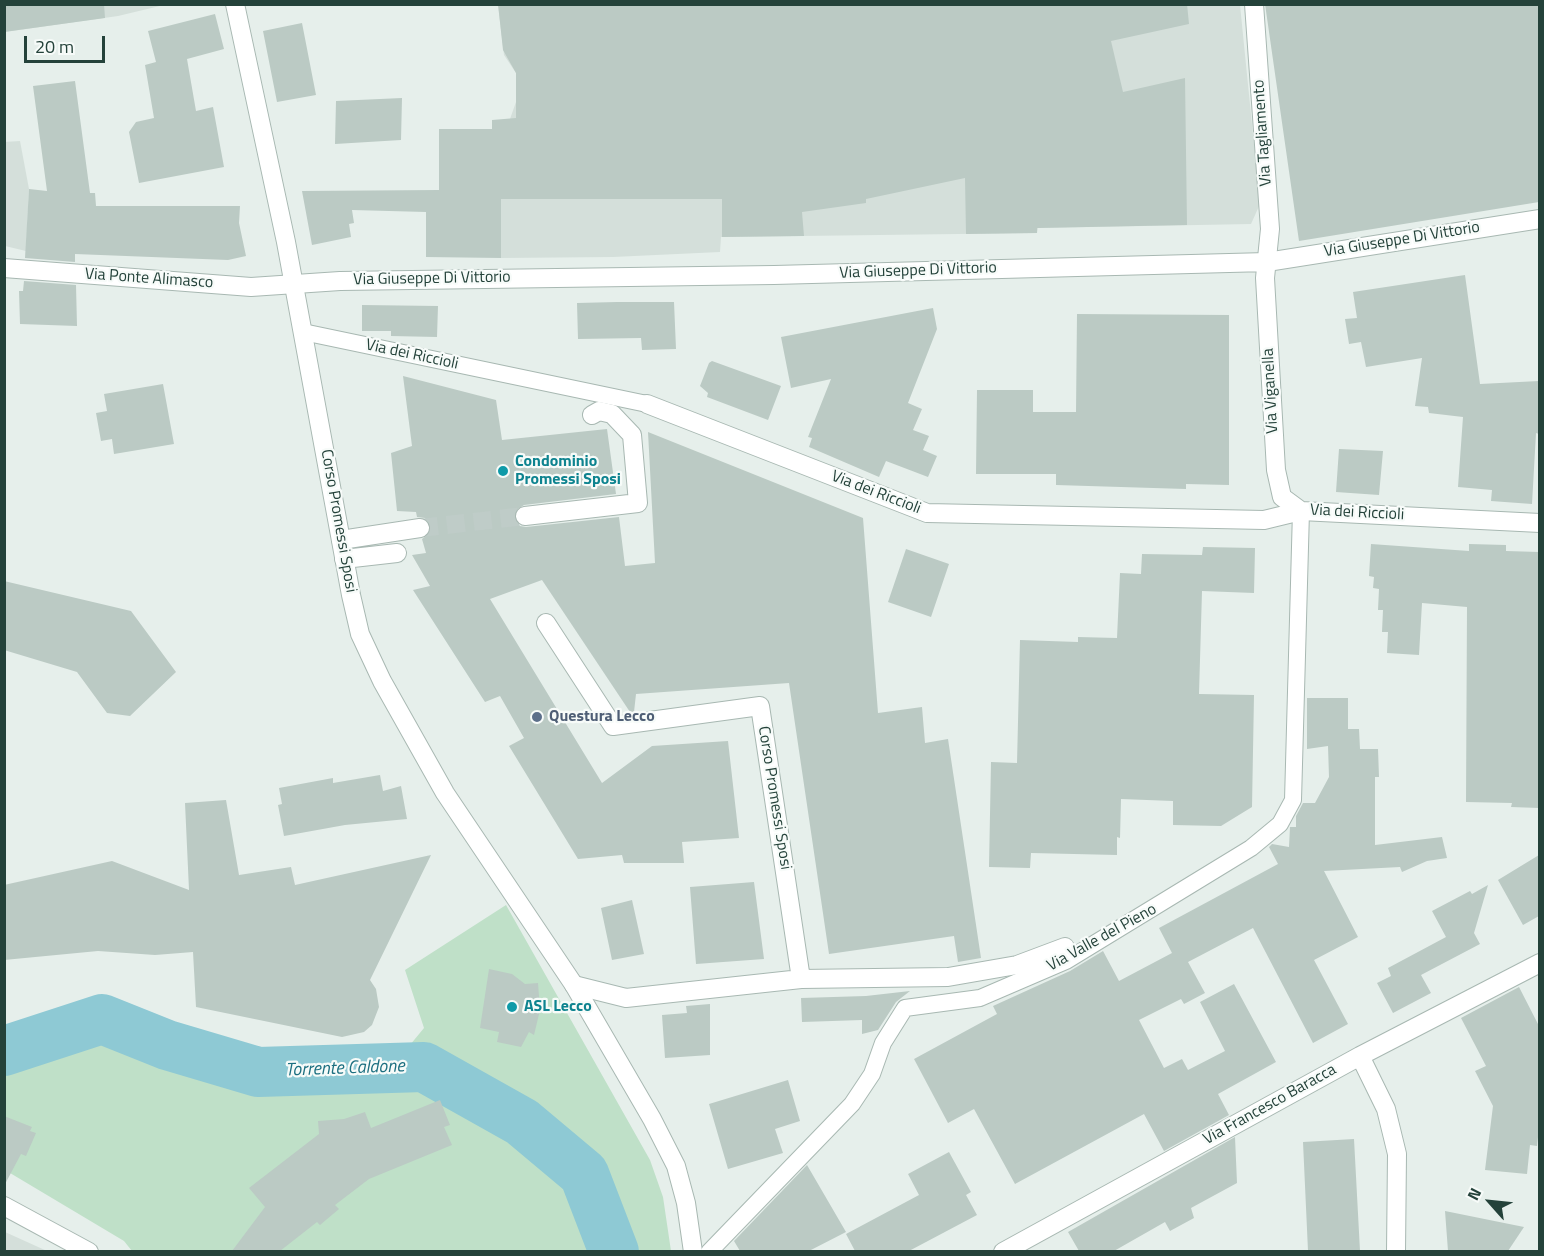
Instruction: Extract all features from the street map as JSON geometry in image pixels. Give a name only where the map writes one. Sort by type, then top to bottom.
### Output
[{"type":"street","name":"Corso Promessi Sposi","points":[[235,4],[286,242],[344,559],[360,634],[382,681],[445,793],[574,985],[652,1119],[676,1166],[686,1203],[693,1251]]},
{"type":"street","name":"Via Tagliamento","points":[[1254,4],[1269,230],[1267,262]]},
{"type":"street","name":"Via Giuseppe Di Vittorio","points":[[293,285],[340,280],[774,275],[1267,262],[1539,219]]},
{"type":"street","name":"Via Viganella","points":[[1267,262],[1266,289],[1276,470],[1282,497],[1301,511]]},
{"type":"street","name":"Via Ponte Alimasco","points":[[4,268],[251,287],[293,285]]},
{"type":"street","name":"Via dei Riccioli","points":[[303,332],[647,404],[927,513],[1264,520],[1301,511],[1539,523]]},
{"type":"street","points":[[525,516],[638,503],[632,435],[612,414],[599,411],[592,415]]},
{"type":"street","name":"Via Valle del Pieno","points":[[710,1251],[852,1104],[872,1074],[883,1043],[905,1008],[980,998],[1066,961],[1251,848],[1280,824],[1293,800],[1301,511]]},
{"type":"street","points":[[341,540],[420,528]]},
{"type":"street","points":[[344,559],[397,553]]},
{"type":"street","name":"Corso Promessi Sposi","points":[[546,623],[613,726],[760,706],[801,979]]},
{"type":"street","points":[[574,985],[626,998],[801,979],[948,977],[1017,965],[1065,947]]},
{"type":"street","name":"Via Francesco Baracca","points":[[1003,1251],[1360,1056],[1539,963]]},
{"type":"street","points":[[1360,1056],[1386,1109],[1397,1154],[1396,1251]]},
{"type":"street","points":[[4,1206],[89,1251]]},
{"type":"shaded area","points":[[4,5],[164,5],[118,16],[5,32]]},
{"type":"shaded area","points":[[498,5],[1240,5],[1260,204],[1251,224],[1038,228],[1037,233],[721,237],[720,252],[613,257],[500,258],[501,190],[510,119],[516,102],[516,73],[504,55]]},
{"type":"shaded area","points":[[20,141],[29,189],[26,251],[5,246],[4,142]]},
{"type":"shaded area","points":[[5,1232],[47,1251],[5,1251]]},
{"type":"green space","points":[[506,905],[650,1160],[663,1197],[671,1251],[132,1251],[124,1241],[5,1170],[5,1043],[79,1012],[115,1011],[130,1016],[167,1045],[258,1072],[341,1070],[405,1051],[424,1028],[405,970]]},
{"type":"building","points":[[4,4],[104,4],[105,18],[4,32]]},
{"type":"building","points":[[498,4],[1187,4],[1189,24],[1111,41],[1123,92],[1185,78],[1187,225],[1037,228],[1037,233],[966,234],[965,178],[866,199],[866,203],[802,212],[804,236],[722,237],[722,199],[501,199],[501,258],[426,257],[426,212],[352,210],[354,223],[349,224],[351,237],[312,245],[302,191],[439,190],[439,129],[492,129],[492,120],[516,118],[516,73],[503,50]]},
{"type":"building","points":[[1265,4],[1539,4],[1539,202],[1299,241]]},
{"type":"building","points":[[215,14],[224,49],[187,59],[196,111],[213,107],[224,167],[139,183],[129,132],[136,122],[154,118],[145,65],[156,62],[148,31]]},
{"type":"building","points":[[302,23],[316,95],[277,102],[263,31]]},
{"type":"building","points":[[75,81],[90,193],[95,193],[96,206],[240,206],[239,223],[246,256],[228,260],[75,254],[75,262],[25,258],[29,189],[47,191],[33,86]]},
{"type":"building","points":[[402,98],[401,140],[335,144],[336,101]]},
{"type":"building","points":[[1465,275],[1480,384],[1539,381],[1539,434],[1536,433],[1532,504],[1491,501],[1492,490],[1458,487],[1463,417],[1429,413],[1428,407],[1415,406],[1422,358],[1366,367],[1361,342],[1349,344],[1345,319],[1357,318],[1353,292]]},
{"type":"building","points":[[24,281],[76,285],[77,326],[20,324],[19,291],[23,291]]},
{"type":"building","points":[[674,302],[676,349],[642,350],[641,338],[578,339],[577,303]]},
{"type":"building","points":[[362,305],[438,306],[437,337],[391,336],[391,331],[362,331]]},
{"type":"building","points":[[933,308],[937,329],[908,403],[922,409],[913,430],[929,436],[923,450],[937,456],[928,477],[886,461],[879,477],[809,447],[812,438],[808,437],[831,379],[791,388],[781,337]]},
{"type":"building","points":[[1077,314],[1229,315],[1229,485],[1186,484],[1186,489],[1056,485],[1056,474],[976,474],[977,390],[1033,390],[1033,412],[1076,412]]},
{"type":"building","points":[[712,361],[781,386],[768,420],[707,397],[708,393],[700,386],[709,363]]},
{"type":"building","points":[[403,376],[496,400],[502,440],[607,429],[616,494],[524,505],[515,511],[514,518],[520,526],[526,527],[619,517],[625,566],[655,563],[648,432],[863,518],[878,713],[922,707],[925,743],[948,739],[981,958],[958,962],[954,936],[829,954],[789,683],[636,694],[634,712],[630,712],[542,580],[490,599],[602,783],[652,746],[728,741],[739,838],[682,842],[684,863],[624,863],[622,855],[578,859],[509,746],[524,738],[500,696],[485,702],[413,590],[430,586],[412,555],[426,553],[422,539],[430,533],[431,527],[425,518],[417,517],[416,512],[397,511],[391,453],[412,446]]},
{"type":"building","points":[[163,384],[174,444],[114,454],[112,439],[101,441],[96,413],[107,411],[104,394]]},
{"type":"building","points":[[1339,449],[1383,451],[1379,495],[1336,492]]},
{"type":"building","points":[[1371,544],[1469,551],[1469,544],[1506,545],[1506,551],[1539,552],[1539,808],[1511,807],[1512,803],[1466,802],[1467,607],[1422,603],[1419,655],[1387,653],[1388,632],[1382,632],[1383,610],[1378,610],[1379,589],[1373,588],[1374,577],[1369,576]]},
{"type":"building","points":[[1203,547],[1255,548],[1254,593],[1202,591],[1199,694],[1254,695],[1252,807],[1221,826],[1173,825],[1173,801],[1121,799],[1117,855],[1031,853],[1030,868],[989,867],[991,762],[1017,763],[1020,640],[1078,642],[1078,637],[1117,638],[1120,573],[1141,574],[1142,554],[1202,555]]},
{"type":"building","points":[[906,549],[949,564],[931,617],[888,602]]},
{"type":"building","points":[[4,581],[131,611],[176,672],[130,716],[107,713],[77,672],[4,650]]},
{"type":"building","points":[[1307,698],[1348,698],[1348,729],[1359,729],[1360,749],[1378,749],[1379,777],[1375,777],[1375,845],[1442,837],[1447,858],[1427,861],[1402,872],[1400,867],[1324,871],[1358,937],[1314,960],[1348,1024],[1313,1043],[1253,928],[1188,962],[1205,993],[1184,1004],[1181,999],[1139,1020],[1164,1068],[1182,1059],[1188,1070],[1225,1051],[1200,1002],[1234,984],[1276,1062],[1218,1094],[1229,1115],[1164,1151],[1144,1114],[1015,1184],[974,1109],[948,1123],[914,1059],[997,1014],[993,1006],[1070,971],[1103,951],[1119,981],[1172,953],[1159,928],[1278,864],[1269,847],[1272,844],[1289,847],[1290,827],[1296,827],[1296,816],[1303,803],[1315,803],[1329,777],[1328,746],[1307,749]]},
{"type":"building","points":[[380,775],[383,791],[401,786],[407,819],[345,825],[284,836],[278,805],[282,804],[279,788],[333,778],[333,783]]},
{"type":"building","points":[[226,800],[239,875],[291,867],[295,885],[431,855],[370,980],[376,989],[379,1007],[372,1025],[364,1032],[342,1037],[196,1007],[193,952],[155,955],[98,951],[4,960],[4,885],[112,861],[189,890],[185,803]]},
{"type":"building","points":[[1539,855],[1539,916],[1523,925],[1498,880]]},
{"type":"building","points":[[754,882],[764,959],[696,964],[690,887]]},
{"type":"building","points":[[1488,885],[1474,933],[1480,944],[1421,975],[1431,993],[1393,1013],[1377,983],[1391,976],[1388,968],[1446,937],[1432,911],[1470,891],[1472,894]]},
{"type":"building","points":[[632,900],[644,954],[612,960],[601,908]]},
{"type":"building","name":"ASL Lecco","points":[[489,969],[512,974],[525,984],[538,983],[540,1010],[534,1035],[529,1032],[521,1047],[497,1042],[499,1032],[480,1028]]},
{"type":"building","points":[[1519,987],[1539,1026],[1539,1128],[1537,1146],[1530,1145],[1527,1174],[1485,1170],[1493,1106],[1475,1071],[1486,1066],[1461,1018]]},
{"type":"building","points":[[910,991],[896,1002],[878,1030],[862,1034],[862,1020],[802,1022],[801,998],[866,996]]},
{"type":"building","points":[[710,1004],[710,1055],[665,1058],[662,1015],[687,1013],[686,1006]]},
{"type":"building","points":[[788,1080],[800,1121],[775,1129],[783,1153],[728,1169],[709,1104]]},
{"type":"building","points":[[440,1100],[450,1125],[444,1127],[452,1145],[369,1179],[335,1205],[339,1209],[320,1225],[317,1222],[280,1251],[232,1251],[265,1207],[249,1188],[319,1134],[318,1121],[344,1119],[365,1112],[371,1128]]},
{"type":"building","points":[[4,1116],[32,1127],[30,1131],[36,1133],[26,1156],[21,1154],[4,1186]]},
{"type":"building","points":[[1235,1137],[1237,1183],[1191,1208],[1194,1218],[1170,1231],[1165,1222],[1114,1251],[1079,1251],[1068,1232]]},
{"type":"building","points":[[1354,1139],[1360,1251],[1308,1251],[1303,1142]]},
{"type":"building","points":[[949,1152],[971,1192],[966,1195],[977,1215],[909,1251],[855,1251],[846,1234],[919,1195],[908,1174]]},
{"type":"building","points":[[807,1165],[846,1232],[809,1251],[740,1251],[734,1241]]},
{"type":"building","points":[[1445,1211],[1524,1227],[1508,1251],[1448,1251]]},
{"type":"waterway","name":"Torrente Caldone","points":[[4,1051],[102,1019],[167,1045],[258,1072],[424,1067],[522,1122],[584,1174],[614,1252]]},
{"type":"tunnel","points":[[420,528],[525,516]]},
{"type":"place","name":"Condominio Promessi Sposi","points":[[503,471]]},
{"type":"place","name":"Questura Lecco","points":[[537,717]]},
{"type":"place","name":"ASL Lecco","points":[[512,1007]]}]
